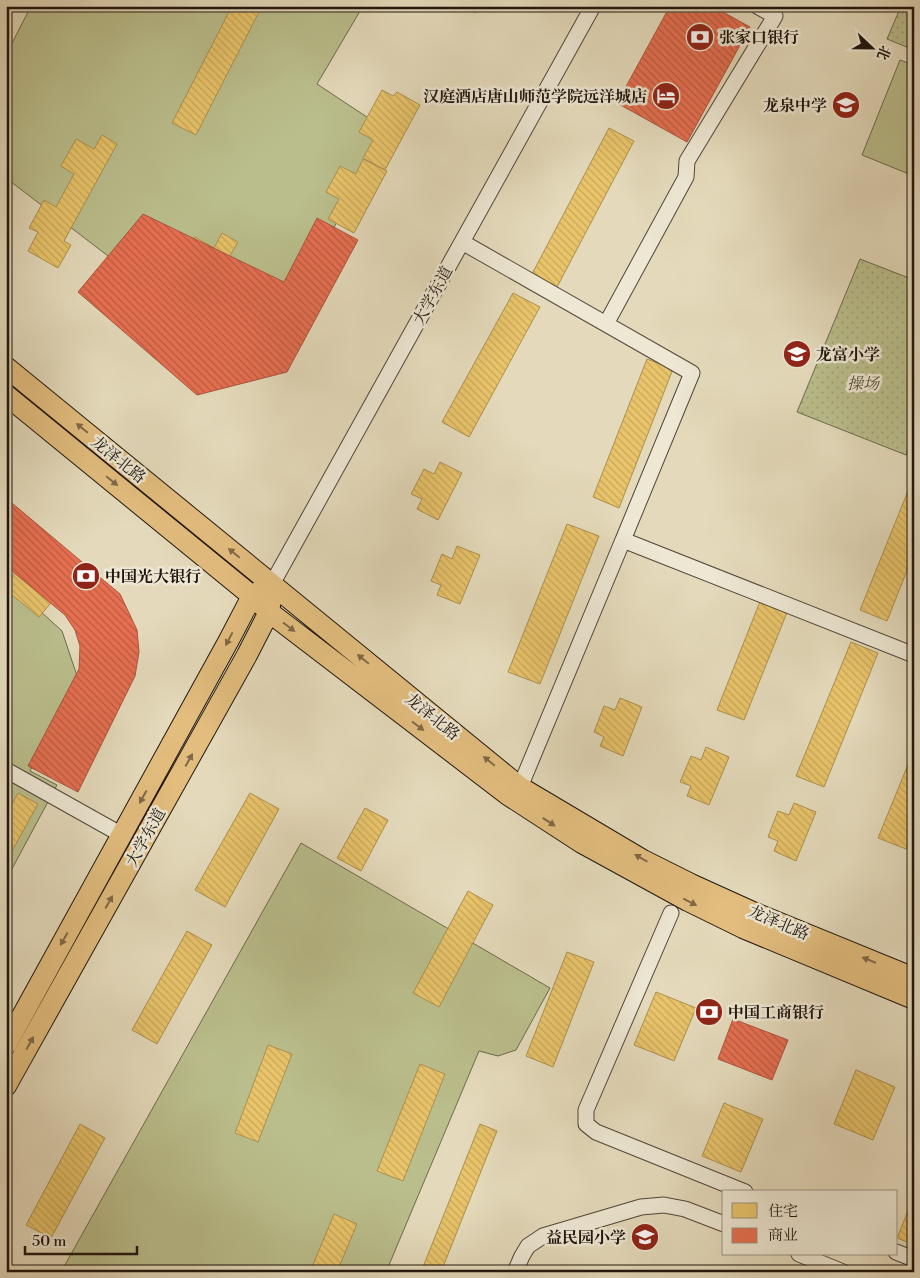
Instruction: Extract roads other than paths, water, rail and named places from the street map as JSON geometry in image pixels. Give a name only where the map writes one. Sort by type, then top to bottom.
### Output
[{"type":"main road","name":"龙泽北路","points":[[6,367],[272,584],[514,791],[691,884],[755,913],[914,978]]},
{"type":"main road","name":"龙泽北路","points":[[6,395],[252,596],[269,612],[582,843],[688,901],[743,928],[914,999]]},
{"type":"main road","name":"大学东道","points":[[6,1045],[252,596],[272,584]]},
{"type":"main road","name":"大学东道","points":[[6,1086],[247,655],[269,612],[272,584]]},
{"type":"street","name":"大学东道","points":[[272,584],[593,6]]},
{"type":"street","points":[[606,324],[686,177],[687,162],[774,16],[757,6]]},
{"type":"street","points":[[462,242],[692,373],[623,540],[514,791]]},
{"type":"street","points":[[623,540],[914,655]]},
{"type":"street","points":[[6,770],[122,835]]},
{"type":"street","points":[[671,913],[586,1110],[586,1124],[596,1132],[740,1190]]},
{"type":"street","points":[[516,1272],[528,1246],[542,1236],[641,1207],[664,1205],[685,1209],[722,1223]]},
{"type":"street","points":[[898,1253],[914,1259]]},
{"type":"street","points":[[804,1256],[843,1272]]},
{"type":"place","name":"张家口银行","points":[[700,37]]},
{"type":"place","name":"汉庭酒店唐山师范学院远洋城店","points":[[666,96]]},
{"type":"place","name":"龙泉中学","points":[[846,105]]},
{"type":"place","name":"龙富小学","points":[[797,354]]},
{"type":"place","name":"中国光大银行","points":[[86,576]]},
{"type":"place","name":"中国工商银行","points":[[709,1012]]},
{"type":"place","name":"益民园小学","points":[[645,1237]]},
{"type":"park label","name":"操场","points":[[863,383]]}]
